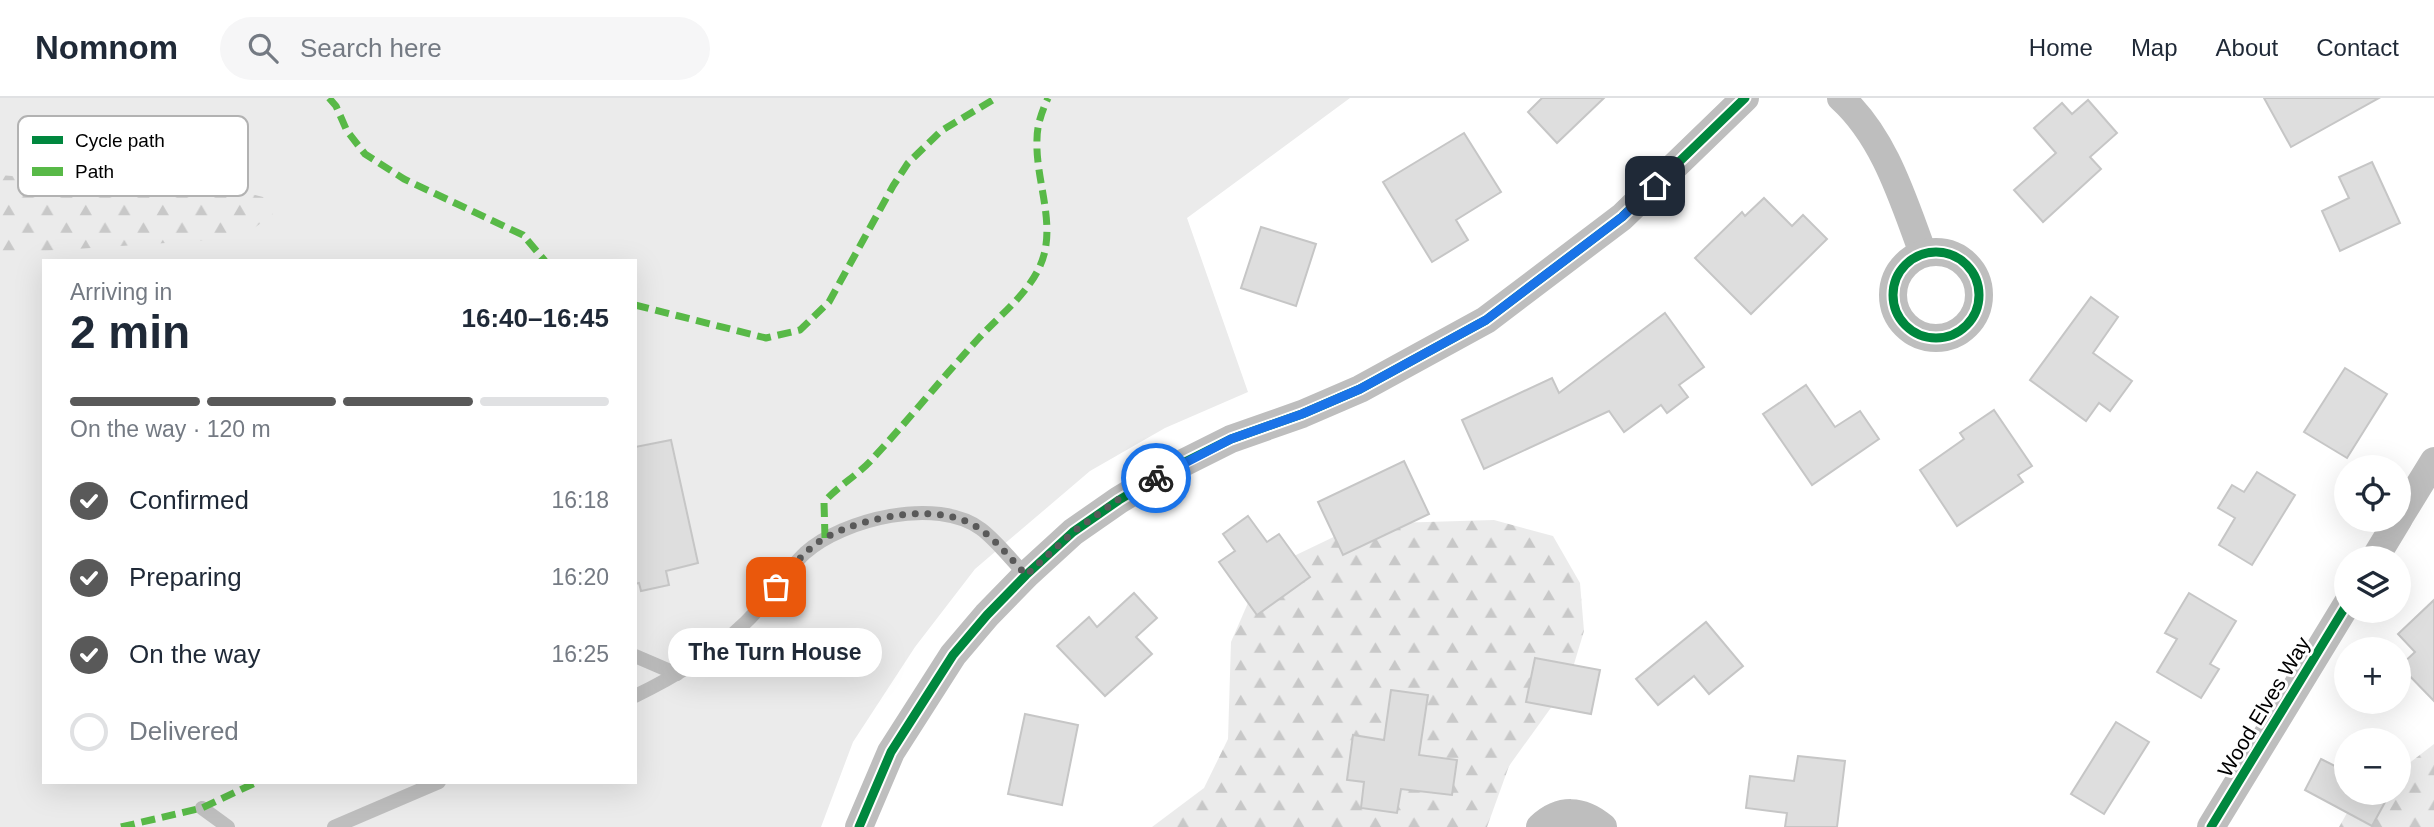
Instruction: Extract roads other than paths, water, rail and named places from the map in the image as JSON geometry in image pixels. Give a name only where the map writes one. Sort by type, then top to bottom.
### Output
[{"type":"street","points":[[859,827],[891,752],[953,655],[1026,575],[1073,532],[1119,499],[1169,470],[1231,439],[1302,414],[1360,389],[1486,320],[1622,217],[1745,98]]},
{"type":"street","points":[[1841,98],[1867,128],[1886,161],[1923,253]]},
{"type":"street","points":[[2411,499],[2434,461]]},
{"type":"street","name":"Wood Elves Way","points":[[2211,827],[2335,623]]},
{"type":"street","points":[[1540,827],[1550,818],[1563,813],[1577,813],[1592,818],[1602,827]]},
{"type":"lane","points":[[637,695],[677,674],[723,643],[748,620],[805,554],[825,538],[879,519],[906,513],[932,513],[953,517],[980,528],[1026,575]]},
{"type":"lane","points":[[637,657],[677,674]]},
{"type":"lane","points":[[334,827],[434,784]]},
{"type":"lane","points":[[202,808],[228,827]]},
{"type":"place","name":"The Turn House","points":[[776,587]]}]
